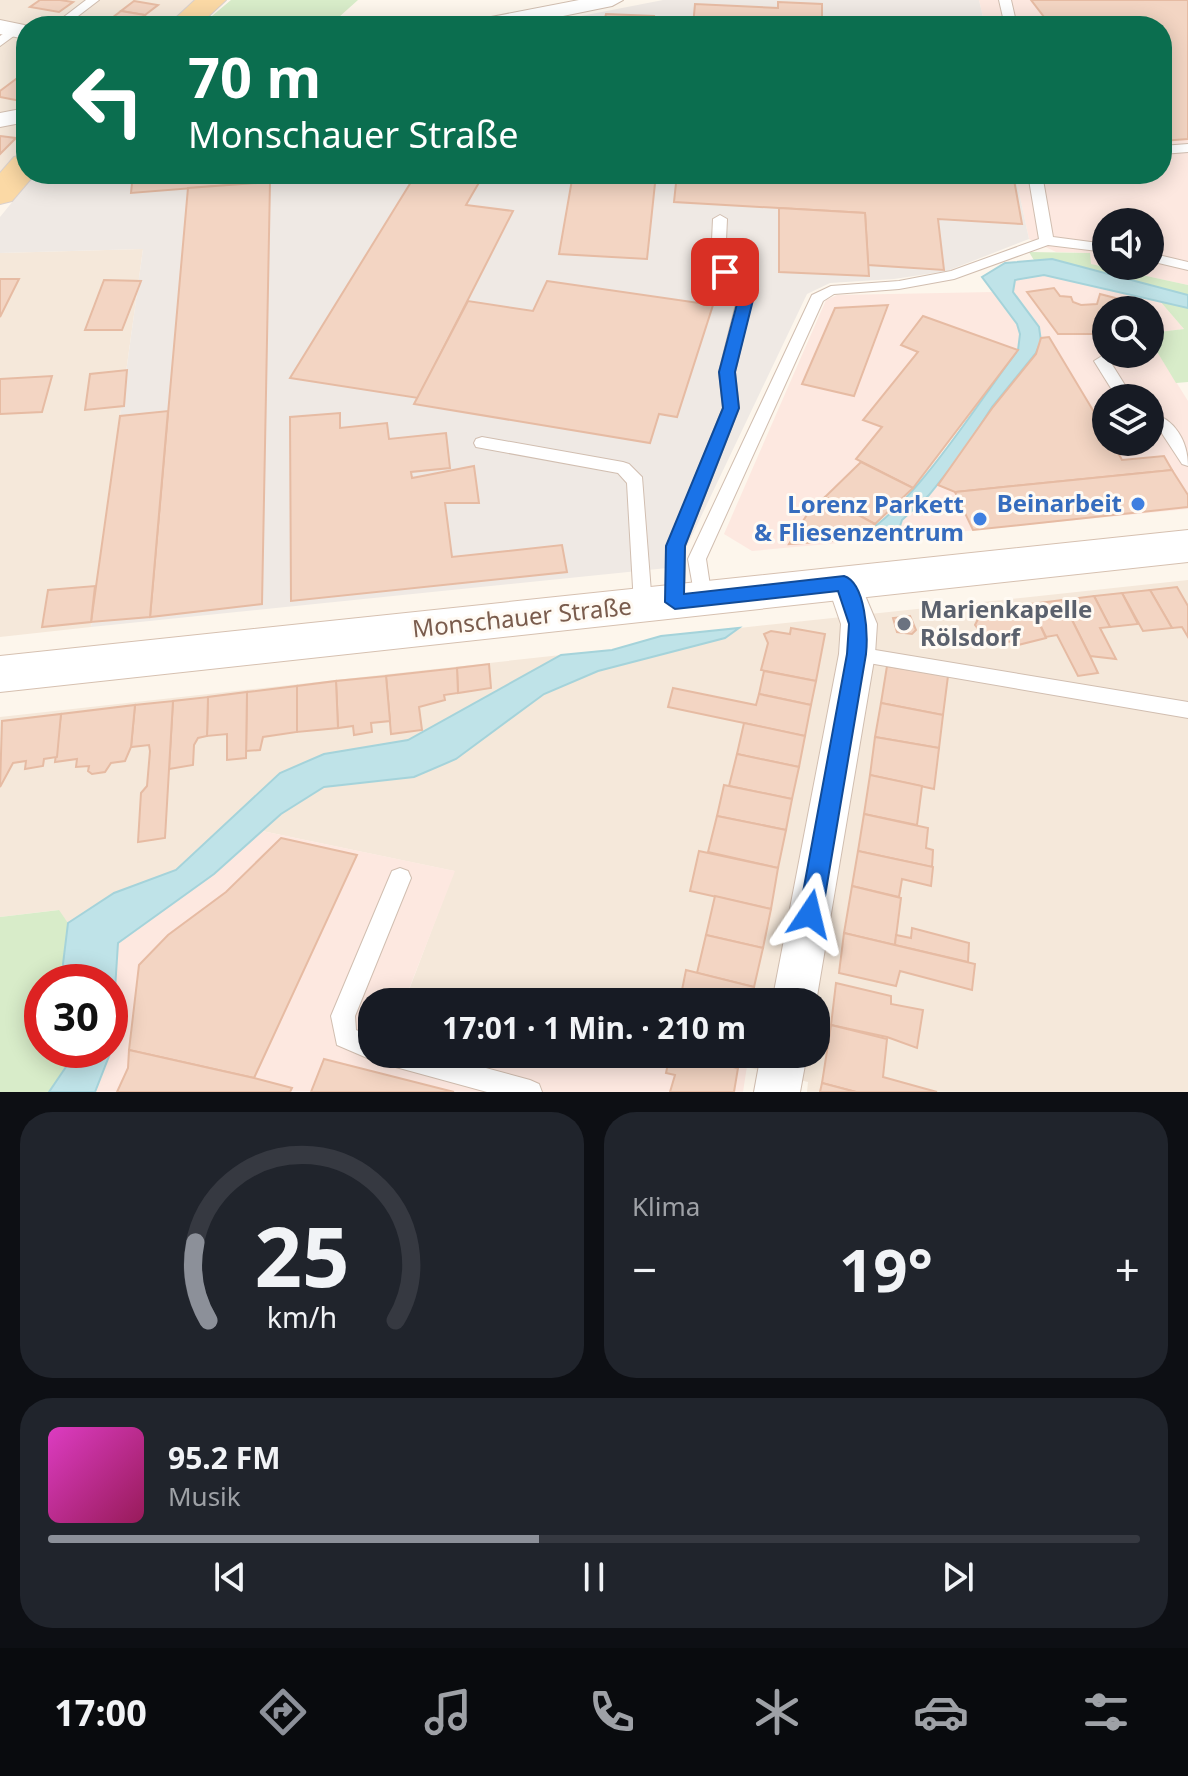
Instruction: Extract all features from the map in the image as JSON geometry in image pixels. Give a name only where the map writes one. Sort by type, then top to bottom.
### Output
[{"type":"main road","points":[[193,16],[212,0]]},
{"type":"main road","points":[[0,194],[16,176]]},
{"type":"street","points":[[531,16],[612,0]]},
{"type":"street","name":"Monschauer Straße","points":[[0,674],[1188,546]]},
{"type":"street","points":[[797,988],[857,654],[859,624],[844,583]]},
{"type":"street","points":[[777,1092],[781,1068]]},
{"type":"lane","points":[[71,16],[93,0]]},
{"type":"lane","points":[[1037,184],[1047,241]]},
{"type":"lane","points":[[673,602],[676,546],[731,408],[727,372],[745,300],[718,262],[720,219]]},
{"type":"lane","points":[[673,602],[697,559],[817,298],[831,290],[899,285],[954,275],[1047,241],[1092,246]]},
{"type":"lane","points":[[1164,260],[1188,266]]},
{"type":"lane","points":[[1164,426],[1188,460]]},
{"type":"lane","points":[[482,443],[623,468],[632,474],[673,602]]},
{"type":"lane","points":[[857,654],[1188,710]]},
{"type":"lane","points":[[358,1043],[345,1037],[343,1016],[400,878]]},
{"type":"lane","points":[[443,1068],[530,1092]]},
{"type":"shaded area","points":[[0,0],[200,0],[179,16],[16,16],[16,161],[0,177]]},
{"type":"shaded area","points":[[663,0],[979,0],[983,16],[581,16]]},
{"type":"shaded area","points":[[979,0],[1188,0],[1188,285],[1164,280],[1164,208],[1092,208],[1092,264],[1090,253],[1056,252],[1029,239],[1017,184],[1172,184],[1172,16],[983,16]]},
{"type":"shaded area","points":[[27,184],[1017,184],[1029,239],[947,271],[894,279],[830,283],[807,294],[677,567],[91,627],[143,249],[0,253],[0,217]]},
{"type":"shaded area","points":[[143,249],[91,627],[0,637],[0,253]]},
{"type":"shaded area","points":[[1043,275],[1140,296],[1092,296],[1092,368],[1164,368],[1164,362],[1188,401],[1188,509],[896,538],[902,520],[929,495],[961,455],[1039,327],[1013,292],[1015,280]]},
{"type":"shaded area","points":[[993,292],[1017,323],[1020,334],[1018,350],[918,484],[864,536],[850,542],[752,551],[724,534],[826,300],[837,295]]},
{"type":"shaded area","points":[[1164,306],[1184,329],[1164,331]]},
{"type":"shaded area","points":[[1188,580],[1188,1092],[807,1092],[808,1082],[750,1068],[830,1068],[830,988],[410,988],[454,871],[262,831],[281,814],[324,787],[415,777],[456,759],[544,694],[598,671],[725,638],[739,628]]},
{"type":"shaded area","points":[[561,655],[408,740],[369,747],[280,773],[176,870],[114,893],[68,923],[58,910],[0,917],[0,717]]},
{"type":"shaded area","points":[[262,831],[455,871],[409,988],[358,988],[358,1068],[747,1068],[743,1092],[95,1092],[104,1068],[128,1068],[128,964],[117,964],[118,943],[214,874]]},
{"type":"green space","points":[[231,0],[358,0],[340,16],[212,16]]},
{"type":"green space","points":[[1029,252],[1090,253],[1092,280],[1164,280],[1188,285],[1188,382],[1176,383],[1164,363],[1164,331],[1184,329],[1164,306],[1164,296],[1140,296],[1043,275]]},
{"type":"green space","points":[[59,910],[68,923],[63,964],[24,964],[24,1068],[65,1068],[49,1092],[0,1092],[0,917]]},
{"type":"water","points":[[1052,259],[1092,270],[1092,280],[1131,280],[1188,295],[1188,308],[1164,302],[1164,296],[1136,296],[1044,275],[1015,280],[1013,292],[1039,327],[1041,341],[1036,353],[992,407],[961,455],[929,495],[902,520],[896,538],[850,542],[873,528],[919,483],[1018,350],[1020,334],[1017,324],[982,277],[1005,263]]},
{"type":"water","points":[[739,628],[725,638],[598,671],[544,694],[456,759],[414,777],[324,787],[281,814],[214,874],[118,943],[117,964],[63,964],[68,923],[114,893],[176,870],[280,773],[324,754],[408,740],[561,655],[612,650],[661,636]]},
{"type":"water","points":[[65,1068],[104,1068],[95,1092],[49,1092]]},
{"type":"building","points":[[40,0],[73,2],[59,12],[30,7]]},
{"type":"building","points":[[1031,0],[1188,0],[1188,139],[1172,140],[1172,16],[1043,16]]},
{"type":"building","points":[[134,1],[158,5],[145,15],[121,11]]},
{"type":"building","points":[[778,2],[822,4],[822,16],[694,16],[695,4],[778,8]]},
{"type":"building","points":[[121,11],[145,15],[144,16],[114,16]]},
{"type":"building","points":[[606,14],[654,16],[606,16]]},
{"type":"building","points":[[16,79],[16,100],[0,97],[0,91]]},
{"type":"building","points":[[0,136],[16,138],[0,154]]},
{"type":"building","points":[[132,184],[245,184],[131,193]]},
{"type":"building","points":[[270,184],[262,604],[150,617],[188,188]]},
{"type":"building","points":[[410,184],[478,184],[466,205],[513,211],[418,398],[290,378]]},
{"type":"building","points":[[571,184],[655,184],[647,259],[559,254]]},
{"type":"building","points":[[676,184],[1015,184],[1022,224],[938,219],[944,270],[868,265],[865,213],[674,202]]},
{"type":"building","points":[[779,208],[865,213],[869,276],[779,272]]},
{"type":"building","points":[[0,279],[19,279],[0,317]]},
{"type":"building","points":[[104,280],[141,281],[122,330],[85,330]]},
{"type":"building","points":[[547,281],[713,305],[677,417],[659,414],[650,443],[414,404],[468,301],[533,311]]},
{"type":"building","points":[[1054,288],[1060,296],[1071,297],[1073,302],[1092,304],[1092,334],[1058,334],[1027,292]]},
{"type":"building","points":[[888,305],[854,396],[802,384],[835,308]]},
{"type":"building","points":[[923,316],[1018,350],[913,488],[856,459],[882,427],[863,420],[918,352],[901,345]]},
{"type":"building","points":[[1049,337],[1092,409],[1092,456],[1120,456],[1122,460],[1164,456],[1172,470],[955,492],[938,485],[993,407],[1036,354],[1041,338]]},
{"type":"building","points":[[127,370],[124,406],[85,410],[90,374]]},
{"type":"building","points":[[52,376],[42,412],[0,414],[0,379]]},
{"type":"building","points":[[168,411],[150,617],[91,622],[120,416]]},
{"type":"building","points":[[340,413],[340,428],[387,423],[389,439],[446,433],[450,468],[411,472],[412,478],[474,466],[479,503],[445,503],[452,557],[562,545],[567,572],[291,601],[290,417]]},
{"type":"building","points":[[861,462],[913,488],[875,524],[825,497]]},
{"type":"building","points":[[1172,470],[1188,495],[1188,507],[973,530],[955,492]]},
{"type":"building","points":[[825,497],[875,524],[863,535],[846,540],[789,544],[808,513]]},
{"type":"building","points":[[95,586],[91,622],[42,627],[48,590]]},
{"type":"building","points":[[1177,587],[1188,606],[1188,637],[1182,627],[1172,628],[1150,590]]},
{"type":"building","points":[[1150,590],[1172,628],[1143,631],[1122,593]]},
{"type":"building","points":[[1122,593],[1138,624],[1110,627],[1094,596]]},
{"type":"building","points":[[1094,596],[1110,627],[1100,628],[1116,659],[1090,656],[1062,600]]},
{"type":"building","points":[[1062,600],[1098,673],[1078,676],[1057,635],[1046,637],[1030,604]]},
{"type":"building","points":[[1030,604],[1046,638],[1018,645],[1016,641],[997,643],[992,634],[981,633],[975,625],[978,619],[984,618],[981,609]]},
{"type":"building","name":"Marienkapelle Rölsdorf","points":[[910,616],[916,630],[912,634],[897,632],[893,618]]},
{"type":"building","points":[[791,628],[825,634],[816,681],[761,670],[768,643],[764,634],[771,631],[790,634]]},
{"type":"building","points":[[489,664],[491,688],[458,693],[457,668]]},
{"type":"building","points":[[887,666],[948,676],[943,715],[881,703]]},
{"type":"building","points":[[457,668],[458,693],[444,695],[445,700],[419,707],[422,730],[391,734],[386,676]]},
{"type":"building","points":[[764,671],[816,681],[811,705],[759,694]]},
{"type":"building","points":[[386,676],[390,721],[371,723],[372,732],[354,735],[353,726],[338,728],[336,681]]},
{"type":"building","points":[[336,681],[338,728],[297,732],[297,686]]},
{"type":"building","points":[[297,686],[297,732],[263,737],[260,750],[246,751],[247,692]]},
{"type":"building","points":[[673,688],[756,705],[759,694],[811,705],[805,736],[668,707]]},
{"type":"building","points":[[247,692],[246,758],[227,760],[227,734],[207,736],[208,697]]},
{"type":"building","points":[[208,697],[207,736],[198,738],[194,745],[193,765],[169,769],[173,701]]},
{"type":"building","points":[[173,701],[165,838],[138,842],[141,793],[147,786],[150,751],[149,745],[131,747],[135,705]]},
{"type":"building","points":[[881,703],[943,715],[939,748],[875,737]]},
{"type":"building","points":[[135,705],[131,747],[125,761],[111,763],[105,772],[92,774],[88,771],[89,766],[76,767],[77,759],[55,762],[61,714]]},
{"type":"building","points":[[61,714],[57,757],[44,759],[43,766],[25,769],[26,761],[13,763],[0,787],[2,721]]},
{"type":"building","points":[[744,723],[805,736],[799,767],[737,754]]},
{"type":"building","points":[[875,737],[939,748],[934,789],[870,775]]},
{"type":"building","points":[[737,754],[799,767],[792,799],[729,786]]},
{"type":"building","points":[[870,775],[922,786],[917,825],[864,814]]},
{"type":"building","points":[[724,785],[792,799],[786,830],[717,816]]},
{"type":"building","points":[[864,814],[928,828],[926,848],[933,850],[932,867],[858,851]]},
{"type":"building","points":[[717,816],[786,830],[778,868],[708,852]]},
{"type":"building","points":[[281,838],[357,855],[254,1078],[129,1050],[139,965],[168,935],[226,892]]},
{"type":"building","points":[[699,851],[778,868],[771,909],[690,891]]},
{"type":"building","points":[[858,851],[933,867],[931,886],[902,879],[899,897],[852,886]]},
{"type":"building","points":[[852,886],[901,898],[895,945],[844,933]]},
{"type":"building","points":[[715,896],[771,909],[763,948],[706,935]]},
{"type":"building","points":[[912,928],[969,943],[968,962],[895,945],[896,935],[911,938]]},
{"type":"building","points":[[844,933],[975,964],[972,990],[900,971],[896,986],[839,973]]},
{"type":"building","points":[[706,935],[763,948],[754,987],[697,973]]},
{"type":"building","points":[[686,970],[754,987],[754,988],[682,988]]},
{"type":"building","points":[[836,983],[891,996],[891,1004],[923,1010],[917,1048],[887,1037],[831,1025]]},
{"type":"building","points":[[831,1025],[887,1039],[883,1077],[937,1092],[856,1092],[822,1083],[824,1068],[830,1068]]},
{"type":"building","points":[[129,1050],[292,1088],[290,1092],[117,1092],[128,1068]]},
{"type":"building","points":[[324,1059],[454,1092],[311,1092]]},
{"type":"building","points":[[667,1068],[738,1068],[734,1092],[670,1092],[675,1075],[666,1073]]},
{"type":"building","points":[[822,1083],[856,1092],[820,1092]]},
{"type":"place","name":"Beinarbeit","points":[[1138,504]]},
{"type":"place","name":"Lorenz Parkett & Fliesenzentrum","points":[[980,519]]},
{"type":"place","name":"Marienkapelle Rölsdorf","points":[[904,624]]},
{"type":"route","points":[[725,272],[745,300],[727,372],[731,408],[676,546],[675,602],[844,583],[859,624],[857,654],[810,914]]}]
